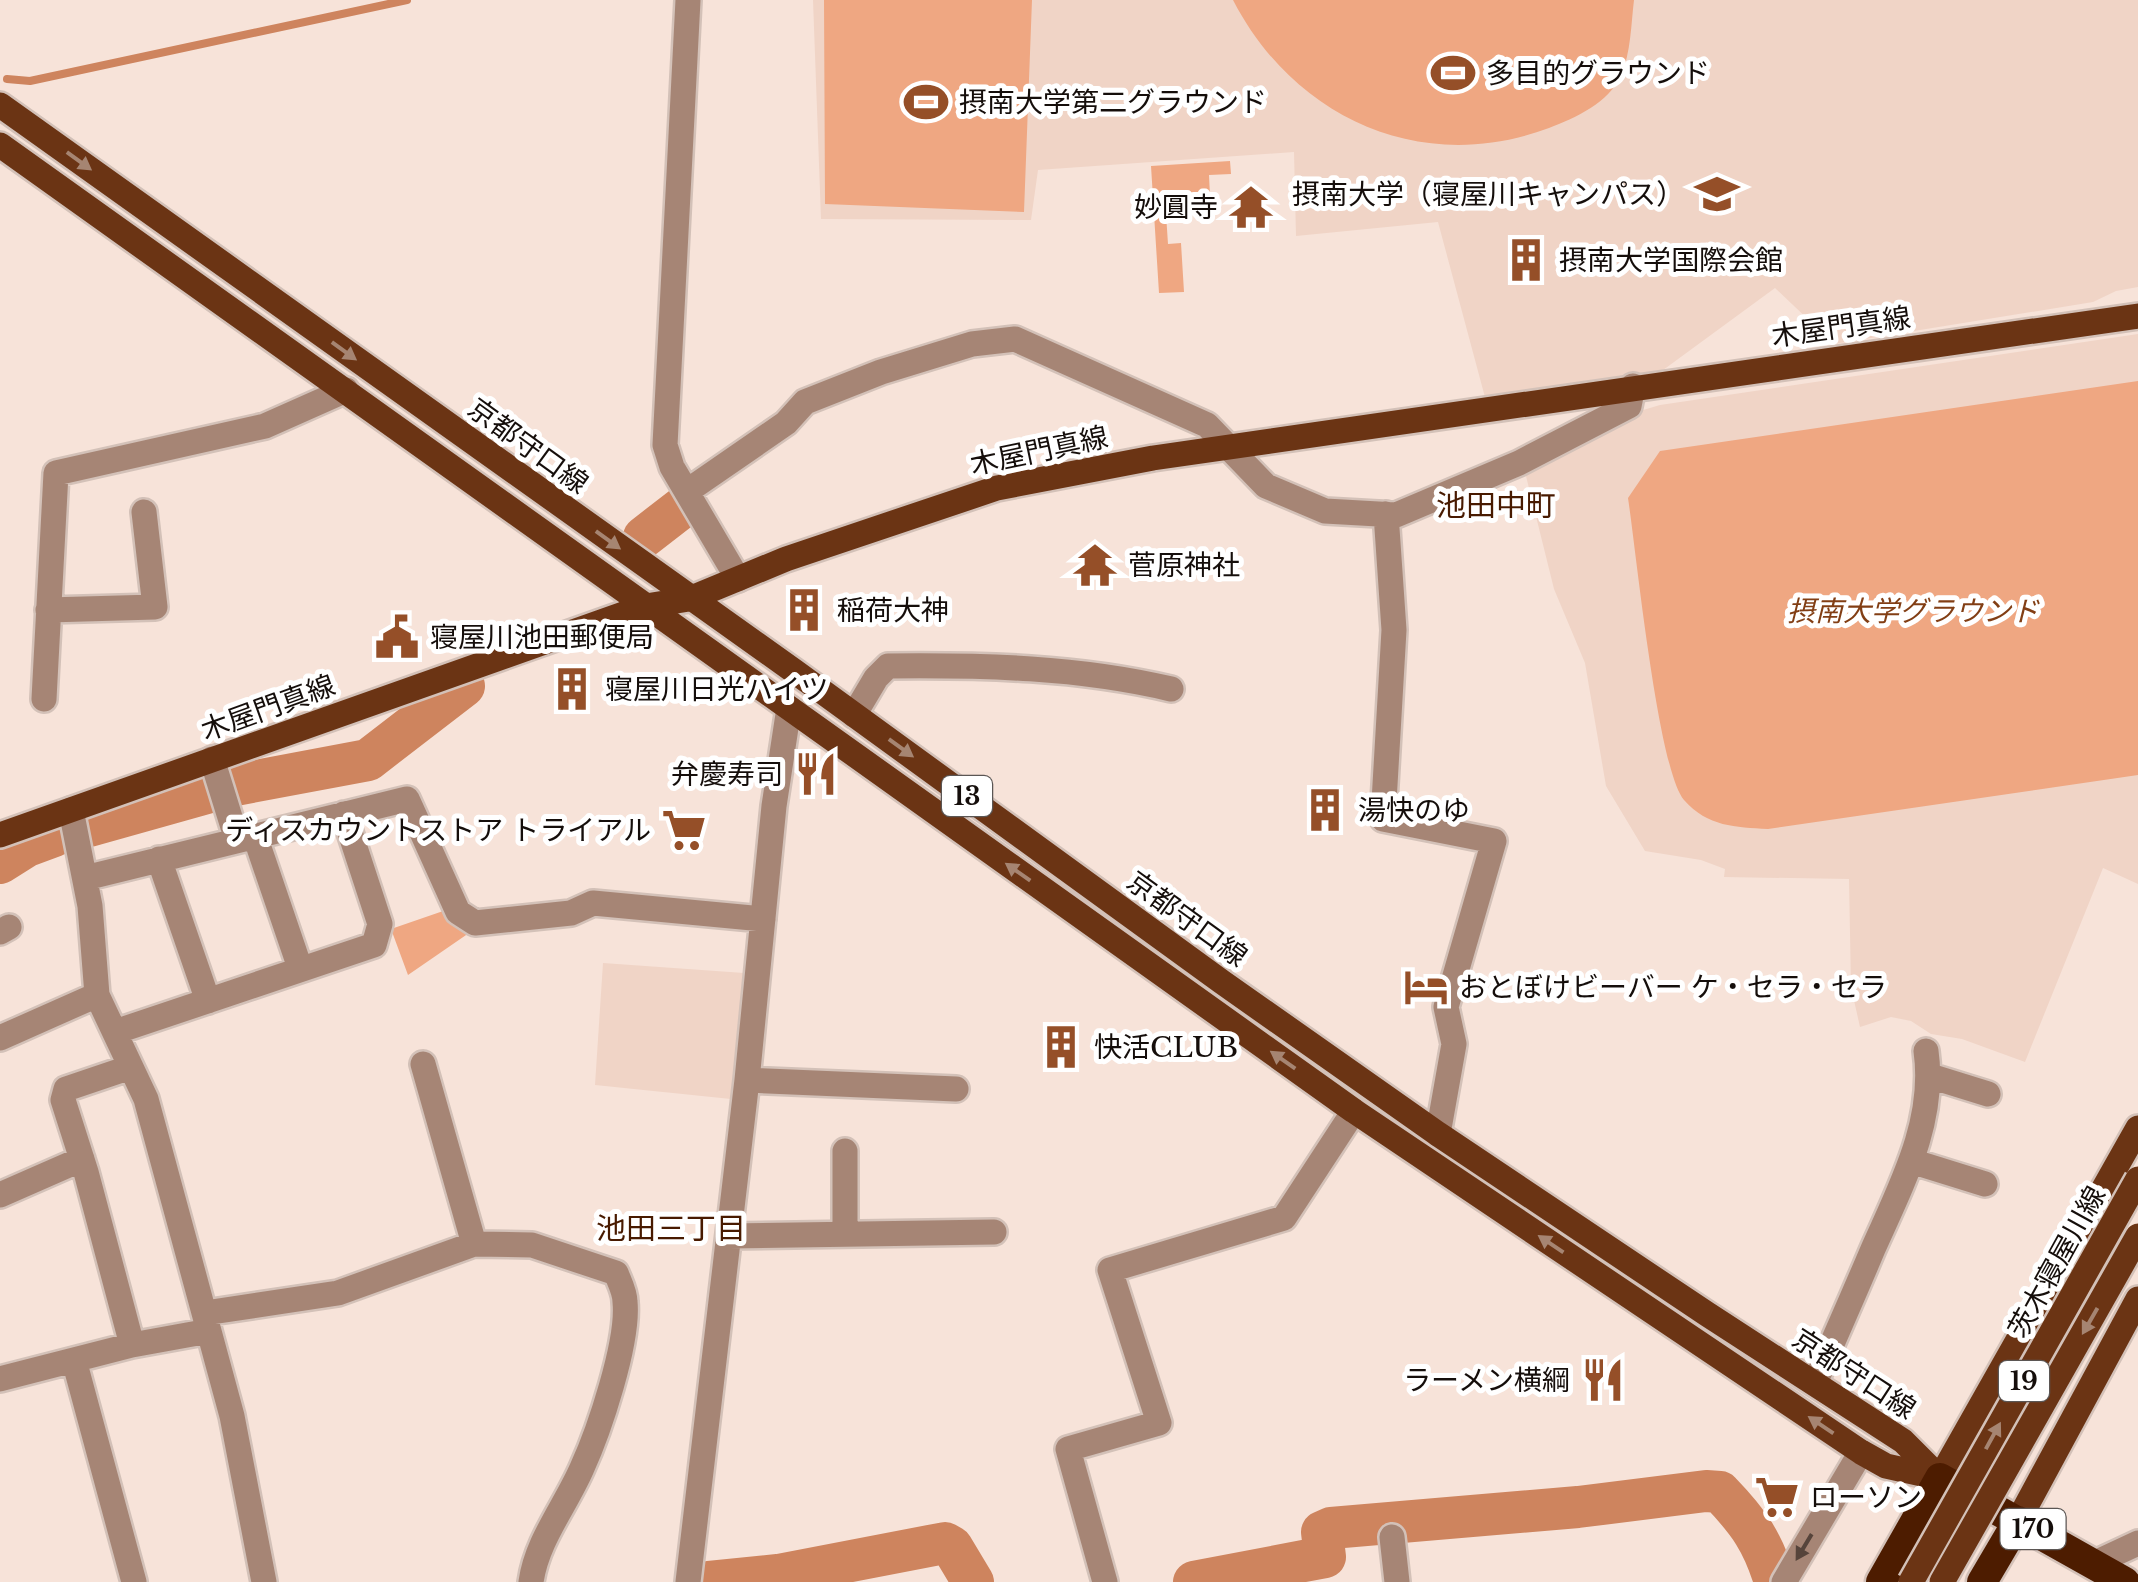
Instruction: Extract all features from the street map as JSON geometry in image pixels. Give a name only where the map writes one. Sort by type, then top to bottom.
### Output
[{"type":"highway","name":"170","points":[[1940,1478],[2125,1582]]},
{"type":"highway","points":[[1881,1582],[1940,1478]]},
{"type":"highway","name":"170","points":[[1982,1582],[2018,1521]]},
{"type":"main road","name":"京都守口線","points":[[0,104],[1222,982],[1438,1134],[1903,1441],[1940,1478]]},
{"type":"main road","name":"13","points":[[0,145],[1354,1111],[1861,1452],[1886,1466],[1940,1478]]},
{"type":"main road","name":"木屋門真線","points":[[0,835],[71,810],[218,777],[646,606],[689,599],[932,508],[997,488],[1153,458],[2138,316]]},
{"type":"main road","name":"19","points":[[1940,1478],[2138,1128]]},
{"type":"main road","name":"茨木寝屋川線","points":[[1910,1582],[2138,1180]]},
{"type":"main road","name":"茨木寝屋川線","points":[[1942,1582],[2138,1236]]},
{"type":"main road","name":"19","points":[[2018,1521],[2138,1298]]},
{"type":"street","points":[[688,0],[665,445],[672,466],[738,579]]},
{"type":"street","points":[[689,490],[786,422],[805,402],[880,372],[972,344],[1014,339],[1207,425],[1266,486],[1326,511],[1386,520],[1519,464],[1629,406],[1633,386]]},
{"type":"street","points":[[44,699],[56,474],[265,426],[346,390]]},
{"type":"street","points":[[48,610],[154,606],[144,512]]},
{"type":"street","points":[[1386,520],[1394,630],[1383,820],[1494,841],[1446,1007],[1454,1044],[1438,1134]]},
{"type":"street","points":[[854,715],[876,678],[888,666],[981,664],[1114,675],[1171,688]]},
{"type":"street","points":[[689,1579],[788,708]]},
{"type":"street","points":[[218,777],[300,968]]},
{"type":"street","points":[[85,878],[407,799],[458,912],[475,923],[571,913],[594,903],[763,919]]},
{"type":"street","points":[[71,810],[85,878],[98,995],[146,1099],[234,1427],[264,1582]]},
{"type":"street","points":[[115,1032],[374,946],[380,924],[344,814]]},
{"type":"street","points":[[159,860],[208,1001]]},
{"type":"street","points":[[0,1038],[98,995]]},
{"type":"street","points":[[1815,1384],[1911,1161],[1925,1116],[1928,1063],[1988,1094]]},
{"type":"street","points":[[423,1064],[474,1244]]},
{"type":"street","points":[[132,1067],[66,1089],[63,1100],[132,1345]]},
{"type":"street","points":[[747,1080],[956,1089]]},
{"type":"street","points":[[1105,1582],[1068,1449],[1159,1423],[1110,1270],[1284,1218],[1354,1111]]},
{"type":"street","points":[[845,1151],[845,1234]]},
{"type":"street","points":[[0,1195],[82,1159]]},
{"type":"street","points":[[1911,1161],[1985,1184]]},
{"type":"street","points":[[729,1236],[994,1232]]},
{"type":"street","points":[[0,1379],[207,1322],[338,1293],[474,1244],[532,1245],[616,1273],[624,1292],[624,1324],[608,1398],[582,1469],[539,1550],[531,1582]]},
{"type":"street","points":[[74,1360],[134,1582]]},
{"type":"street","points":[[1784,1582],[1861,1452]]},
{"type":"street","points":[[1392,1537],[1397,1582]]},
{"type":"street","points":[[2093,1564],[2138,1544]]},
{"type":"shaded area","name":"摂南大学（寝屋川キャンパス）","points":[[813,0],[2138,0],[2138,287],[2116,291],[2093,302],[1834,344],[1775,288],[1659,373],[1486,401],[1438,222],[1296,236],[1294,152],[1038,170],[1031,220],[821,219]]},
{"type":"shaded area","name":"摂南大学グラウンド","points":[[2138,334],[2138,884],[2103,868],[2025,1062],[1962,1039],[1931,1034],[1911,1021],[1891,1017],[1860,1027],[1851,987],[1849,879],[1724,877],[1725,869],[1701,860],[1645,851],[1606,786],[1585,663],[1554,589],[1525,472],[1593,440],[1604,427],[1623,416],[1660,405]]},
{"type":"shaded area","points":[[603,963],[744,973],[731,1099],[595,1085]]},
{"type":"green space","name":"摂南大学第二グラウンド","points":[[824,0],[1032,0],[1024,212],[825,204]]},
{"type":"green space","name":"多目的グラウンド","points":[[1233,0],[1634,0],[1624,66],[1616,85],[1600,101],[1549,128],[1501,141],[1454,145],[1409,140],[1366,126],[1326,105],[1290,77],[1259,41]]},
{"type":"green space","points":[[1230,161],[1231,174],[1209,175],[1210,196],[1165,199],[1168,244],[1181,243],[1184,292],[1159,293],[1151,166]]},
{"type":"green space","name":"摂南大学グラウンド","points":[[2138,381],[2138,775],[1768,829],[1712,821],[1684,800],[1674,781],[1657,705],[1628,498],[1660,451]]},
{"type":"green space","points":[[449,909],[469,933],[408,975],[391,929]]},
{"type":"waterway","points":[[7,79],[30,81],[407,0]]},
{"type":"waterway","points":[[644,537],[684,506]]},
{"type":"waterway","points":[[89,826],[235,785],[368,760],[464,686]]},
{"type":"waterway","points":[[0,863],[27,846],[54,836]]},
{"type":"waterway","points":[[1194,1582],[1325,1557],[1322,1532],[1331,1528],[1578,1507],[1706,1491],[1720,1492],[1747,1523],[1775,1582]]},
{"type":"waterway","points":[[709,1582],[778,1575],[945,1543],[952,1547],[973,1582]]},
{"type":"place","name":"多目的グラウンド","points":[[1453,73]]},
{"type":"place","name":"摂南大学第二グラウンド","points":[[926,102]]},
{"type":"place","name":"摂南大学（寝屋川キャンパス）","points":[[1717,194]]},
{"type":"place","name":"妙圓寺","points":[[1251,207]]},
{"type":"place","name":"摂南大学国際会館","points":[[1526,260]]},
{"type":"place","name":"菅原神社","points":[[1095,565]]},
{"type":"place","name":"稲荷大神","points":[[804,610]]},
{"type":"place","name":"寝屋川池田郵便局","points":[[397,637]]},
{"type":"place","name":"寝屋川日光ハイツ","points":[[572,689]]},
{"type":"place","name":"弁慶寿司","points":[[816,774]]},
{"type":"place","name":"湯快のゆ","points":[[1325,810]]},
{"type":"place","name":"ディスカウントストア トライアル","points":[[684,830]]},
{"type":"place","name":"おとぼけビーバー ケ・セラ・セラ","points":[[1426,987]]},
{"type":"place","name":"快活CLUB","points":[[1061,1047]]},
{"type":"place","name":"ラーメン横綱","points":[[1603,1380]]},
{"type":"place","name":"ローソン","points":[[1777,1497]]},
{"type":"district","name":"池田中町","points":[[1496,505]]},
{"type":"district","name":"池田三丁目","points":[[671,1228]]}]
